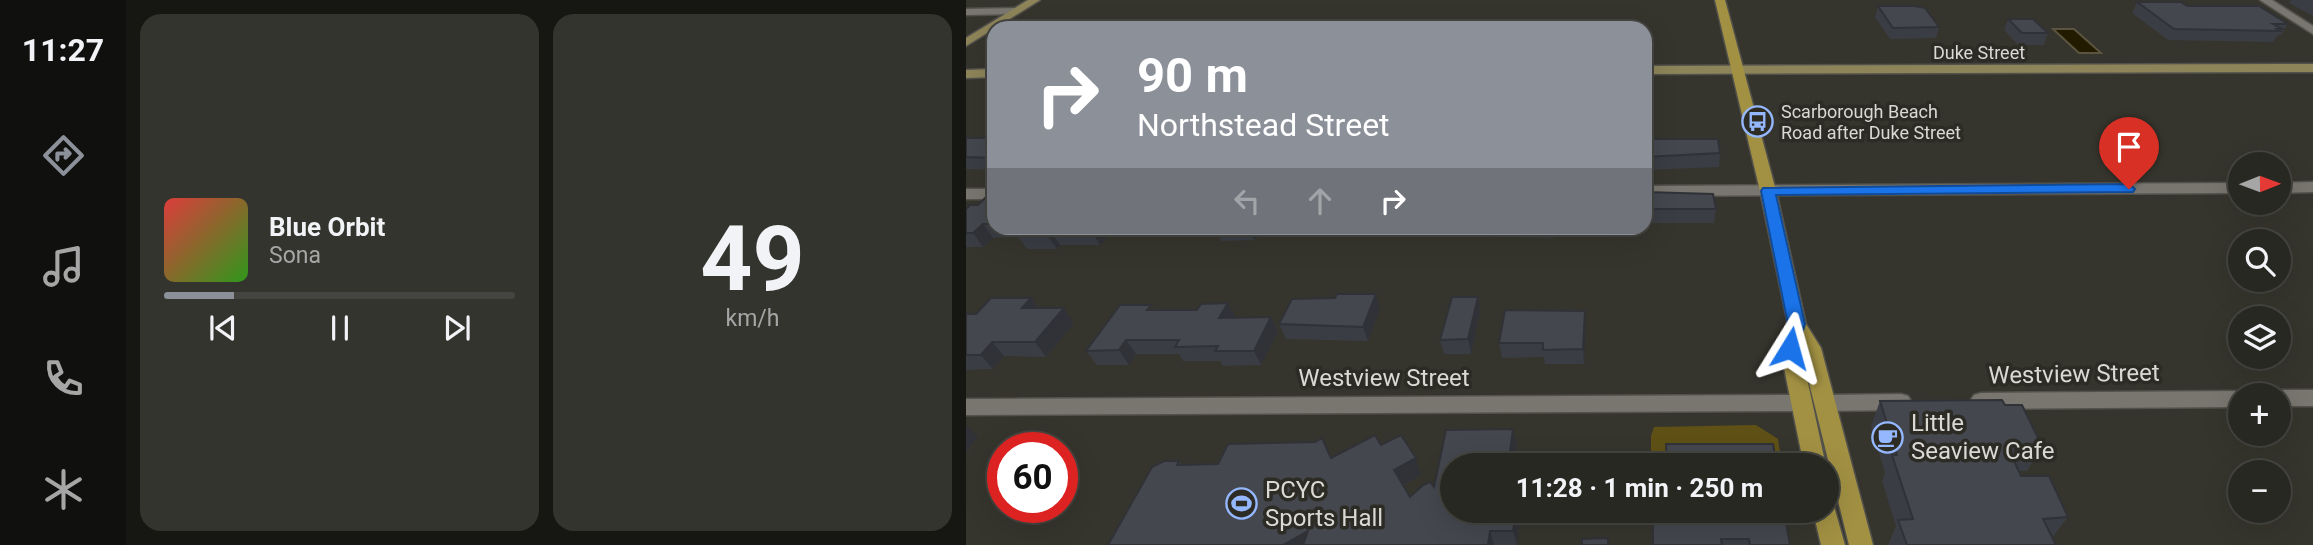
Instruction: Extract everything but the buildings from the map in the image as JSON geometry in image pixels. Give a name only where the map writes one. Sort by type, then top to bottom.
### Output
[{"type":"main road","points":[[998,21],[1025,0]]},
{"type":"main road","points":[[994,21],[1035,0]]},
{"type":"main road","points":[[1720,0],[1768,191],[1797,324],[1811,348],[1861,545]]},
{"type":"main road","points":[[966,37],[987,25]]},
{"type":"main road","points":[[966,43],[987,28]]},
{"type":"main road","name":"Duke Street","points":[[1652,71],[2313,68]]},
{"type":"main road","points":[[969,73],[987,73]]},
{"type":"main road","points":[[1797,324],[1790,348],[1812,453]]},
{"type":"main road","points":[[1828,523],[1833,545]]},
{"type":"street","points":[[2264,0],[2313,31]]},
{"type":"street","points":[[966,12],[1012,11]]},
{"type":"street","points":[[2291,188],[2313,187]]},
{"type":"street","points":[[1652,191],[2228,188]]},
{"type":"street","points":[[966,194],[987,194]]},
{"type":"street","points":[[2291,398],[2313,398]]},
{"type":"street","name":"Westview Street","points":[[1965,401],[2228,399]]},
{"type":"street","points":[[1825,403],[1926,402]]},
{"type":"street","name":"Westview Street","points":[[966,407],[1801,403]]},
{"type":"shaded area","points":[[2053,29],[2074,29],[2101,53],[2079,53]]},
{"type":"shaded area","points":[[1756,425],[1778,439],[1780,453],[1651,453],[1654,427]]},
{"type":"place","name":"Scarborough Beach Road after Duke Street","points":[[1758,121]]},
{"type":"place","name":"Little Seaview Cafe","points":[[1888,437]]},
{"type":"place","name":"PCYC Sports Hall","points":[[1242,504]]},
{"type":"route","points":[[1790,348],[1797,324],[1768,191],[2129,189]]}]
